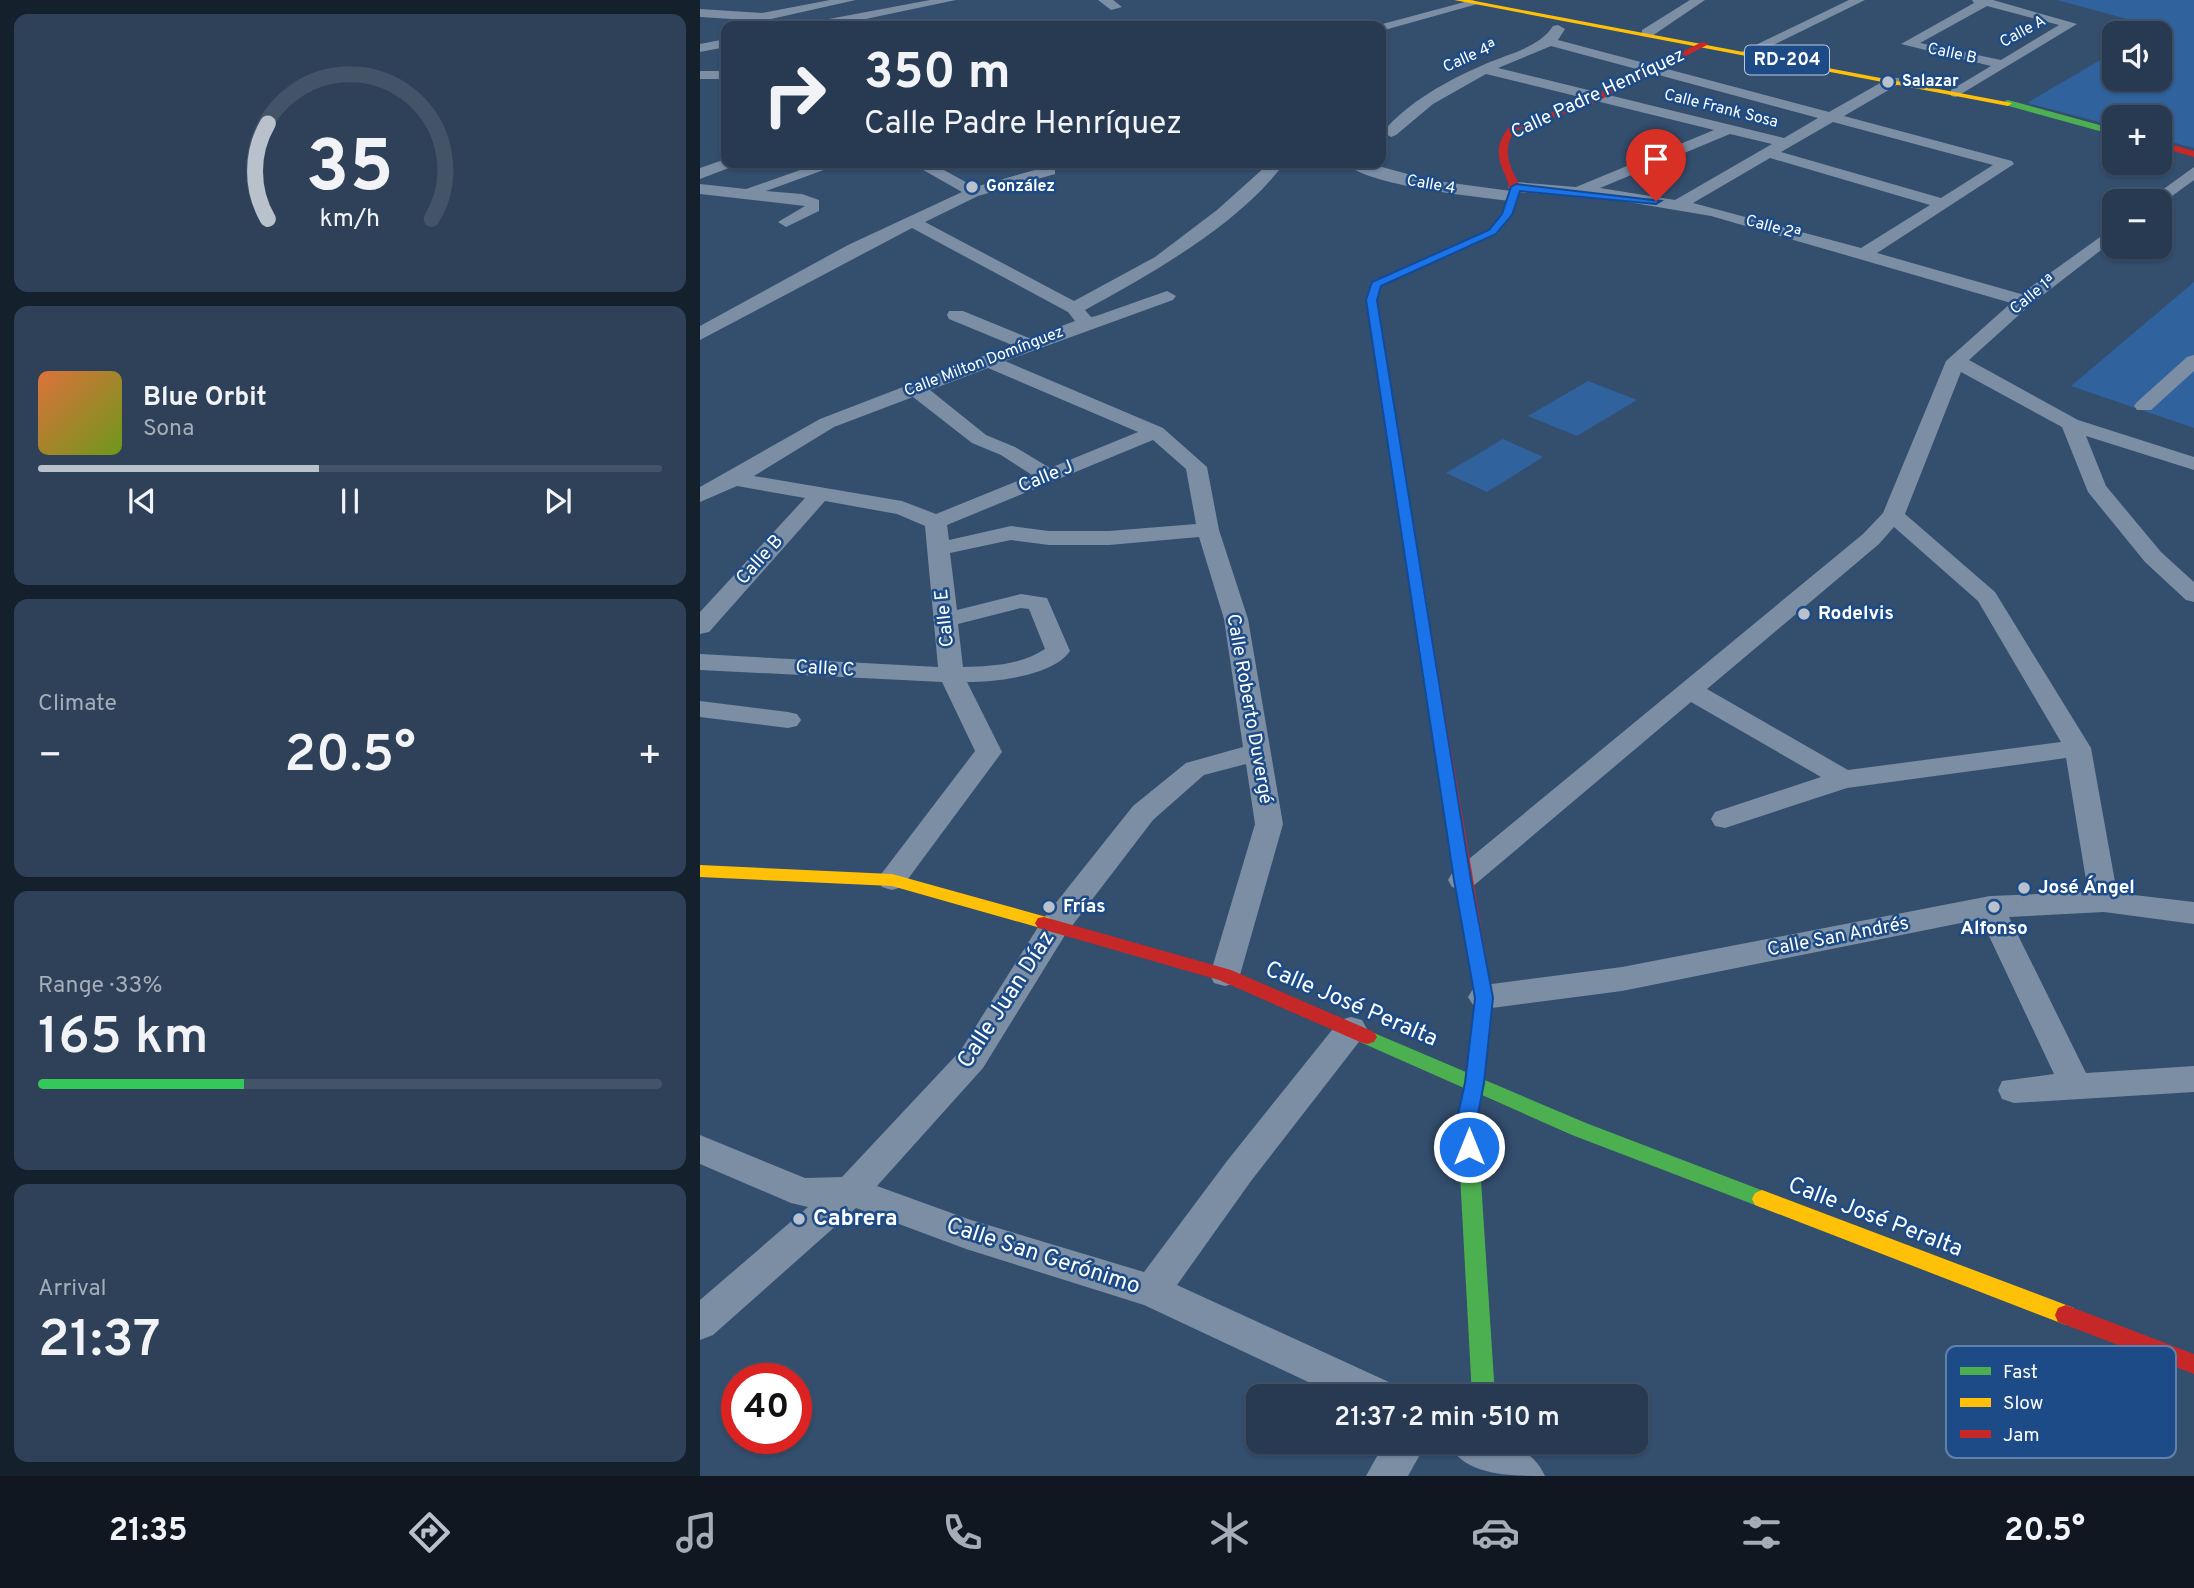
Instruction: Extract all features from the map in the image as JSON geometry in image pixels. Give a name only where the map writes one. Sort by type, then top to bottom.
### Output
[{"type":"street","points":[[707,14],[750,0]]},
{"type":"street","points":[[707,14],[762,17],[850,0]]},
{"type":"street","points":[[841,21],[950,0]]},
{"type":"street","name":"RD-204","points":[[1458,0],[1647,33],[2019,105],[2102,129]]},
{"type":"street","points":[[1647,33],[1699,0]]},
{"type":"street","points":[[1748,52],[1859,0]]},
{"type":"street","points":[[1982,1],[2070,24]]},
{"type":"street","name":"Calle B","points":[[1982,1],[1908,44],[2000,64]]},
{"type":"street","points":[[1386,26],[1475,3]]},
{"type":"street","points":[[1565,18],[1549,42],[1656,68],[1741,95],[2006,164],[1865,253]]},
{"type":"street","name":"Calle A","points":[[1956,93],[2070,24]]},
{"type":"street","name":"Calle 4ª","points":[[1386,121],[1396,127],[1420,103],[1451,83],[1549,42]]},
{"type":"street","points":[[700,48],[721,44]]},
{"type":"street","name":"Calle Padre Henríquez","points":[[1513,192],[1499,148],[1503,137],[1525,123],[1598,97],[1705,44]]},
{"type":"street","name":"Calle Frank Sosa","points":[[1484,69],[1786,143]]},
{"type":"street","points":[[700,75],[721,75]]},
{"type":"street","points":[[1679,204],[1894,81]]},
{"type":"street","points":[[1577,192],[1729,129]]},
{"type":"street","points":[[2172,148],[2194,154]]},
{"type":"street","points":[[1768,153],[1945,204]]},
{"type":"street","points":[[700,174],[721,166]]},
{"type":"street","points":[[745,192],[819,168]]},
{"type":"street","points":[[930,168],[959,182],[972,193]]},
{"type":"street","name":"Calle 4","points":[[1365,168],[1436,188],[1513,192]]},
{"type":"street","points":[[1080,315],[1161,261],[1223,214],[1271,170]]},
{"type":"street","points":[[700,334],[911,221],[972,193],[1049,171]]},
{"type":"street","points":[[2171,189],[2194,172]]},
{"type":"street","points":[[700,189],[745,192],[813,204],[813,208],[786,222]]},
{"type":"street","points":[[1482,1384],[1467,1119],[1475,1083],[1484,998],[1462,880],[1371,300],[1376,285],[1493,232],[1507,215],[1513,192]]},
{"type":"street","name":"Calle 2ª","points":[[1513,192],[1577,192],[1679,204],[1865,253],[2024,301]]},
{"type":"street","name":"Calle Milton Domínguez","points":[[700,495],[734,479],[827,423],[987,360],[1032,346],[1080,315],[911,221]]},
{"type":"street","name":"Calle 1ª","points":[[1956,361],[2024,301],[2102,241]]},
{"type":"street","points":[[1080,315],[1100,321],[1167,296]]},
{"type":"street","points":[[956,315],[1032,346]]},
{"type":"street","name":"Calle Roberto Duvergé","points":[[987,360],[1156,432],[1196,467],[1208,530],[1236,619],[1269,824],[1225,975]]},
{"type":"street","points":[[1462,880],[1871,539],[1893,515],[1956,361],[2071,424],[2194,464]]},
{"type":"street","points":[[2144,406],[2194,361]]},
{"type":"street","points":[[915,388],[979,439],[1008,451],[1048,476]]},
{"type":"street","points":[[2071,424],[2096,486],[2153,557],[2194,595]]},
{"type":"street","name":"Calle J","points":[[936,522],[1156,432]]},
{"type":"street","points":[[734,479],[902,508],[936,522]]},
{"type":"street","name":"Calle B","points":[[700,627],[821,493]]},
{"type":"street","points":[[1893,515],[1987,597],[2078,748],[2104,902]]},
{"type":"street","name":"Calle E","points":[[892,880],[989,752],[951,675],[936,522]]},
{"type":"street","points":[[938,549],[1012,533],[1049,538],[1109,538],[1208,530]]},
{"type":"street","name":"Calle C","points":[[700,662],[951,675],[995,674],[1042,662],[1058,651],[1039,603],[1021,601],[946,620]]},
{"type":"street","points":[[1689,690],[1844,779]]},
{"type":"street","points":[[700,709],[788,720]]},
{"type":"street","points":[[1725,819],[1844,779],[2078,748]]},
{"type":"street","name":"Calle Juan Díaz","points":[[700,1323],[851,1192],[972,1059],[1054,927],[1143,813],[1195,769],[1257,751]]},
{"type":"street","name":"Calle José Peralta","points":[[700,871],[892,880],[1225,975],[1579,1129],[2147,1346]]},
{"type":"street","name":"Calle San Andrés","points":[[1484,998],[1622,979],[1990,907],[2104,902],[2194,913]]},
{"type":"street","points":[[1990,907],[2076,1086]]},
{"type":"street","points":[[1152,1292],[1240,1171],[1351,1029]]},
{"type":"street","points":[[2014,1090],[2194,1079]]},
{"type":"street","name":"Calle San Gerónimo","points":[[700,1149],[803,1193],[851,1192],[965,1234],[1152,1292],[1351,1384]]},
{"type":"street","name":"Calle José Peralta","points":[[2176,1357],[2194,1364]]},
{"type":"street","points":[[1386,1476],[1400,1454]]},
{"type":"street","points":[[1492,1454],[1525,1476]]},
{"type":"shaded area","points":[[2057,0],[2194,0],[2194,148],[2172,142],[2172,105],[2102,105],[2102,123],[2027,103],[2102,59],[2102,91],[2172,91],[2172,21],[2135,21]]},
{"type":"shaded area","points":[[2194,282],[2194,428],[2071,386]]},
{"type":"shaded area","points":[[1588,381],[1637,400],[1577,436],[1528,416]]},
{"type":"shaded area","points":[[1503,439],[1543,457],[1487,492],[1446,473]]},
{"type":"traffic: fast","points":[[2008,103],[2102,129]]},
{"type":"traffic: fast","points":[[1367,1037],[1579,1129],[1762,1199]]},
{"type":"traffic: fast","points":[[1474,1086],[1467,1119],[1482,1384]]},
{"type":"traffic: slow","points":[[1458,0],[2008,103]]},
{"type":"traffic: slow","points":[[1421,611],[1371,300],[1376,284],[1493,232],[1507,215],[1514,194]]},
{"type":"traffic: slow","points":[[700,871],[892,880],[1044,923]]},
{"type":"traffic: slow","points":[[1762,1199],[2066,1315]]},
{"type":"traffic: jam","points":[[1514,194],[1516,187],[1505,165],[1502,151],[1512,129],[1591,101],[1705,44]]},
{"type":"traffic: jam","points":[[2172,148],[2194,154]]},
{"type":"traffic: jam","points":[[1421,611],[1484,997],[1474,1086]]},
{"type":"traffic: jam","points":[[1044,923],[1225,975],[1367,1037]]},
{"type":"traffic: jam","points":[[2066,1315],[2147,1346]]},
{"type":"traffic: jam","points":[[2176,1357],[2194,1364]]},
{"type":"place","name":"Salazar","points":[[1888,82]]},
{"type":"place","name":"González","points":[[972,187]]},
{"type":"place","name":"Rodelvis","points":[[1804,614]]},
{"type":"place","name":"José Ángel","points":[[2024,888]]},
{"type":"place","name":"Frías","points":[[1049,907]]},
{"type":"place","name":"Alfonso","points":[[1994,907]]},
{"type":"place","name":"Cabrera","points":[[799,1219]]},
{"type":"route","points":[[1469,1147],[1467,1119],[1475,1083],[1484,998],[1462,880],[1371,300],[1376,285],[1493,232],[1507,215],[1516,187],[1611,194],[1656,201]]}]
